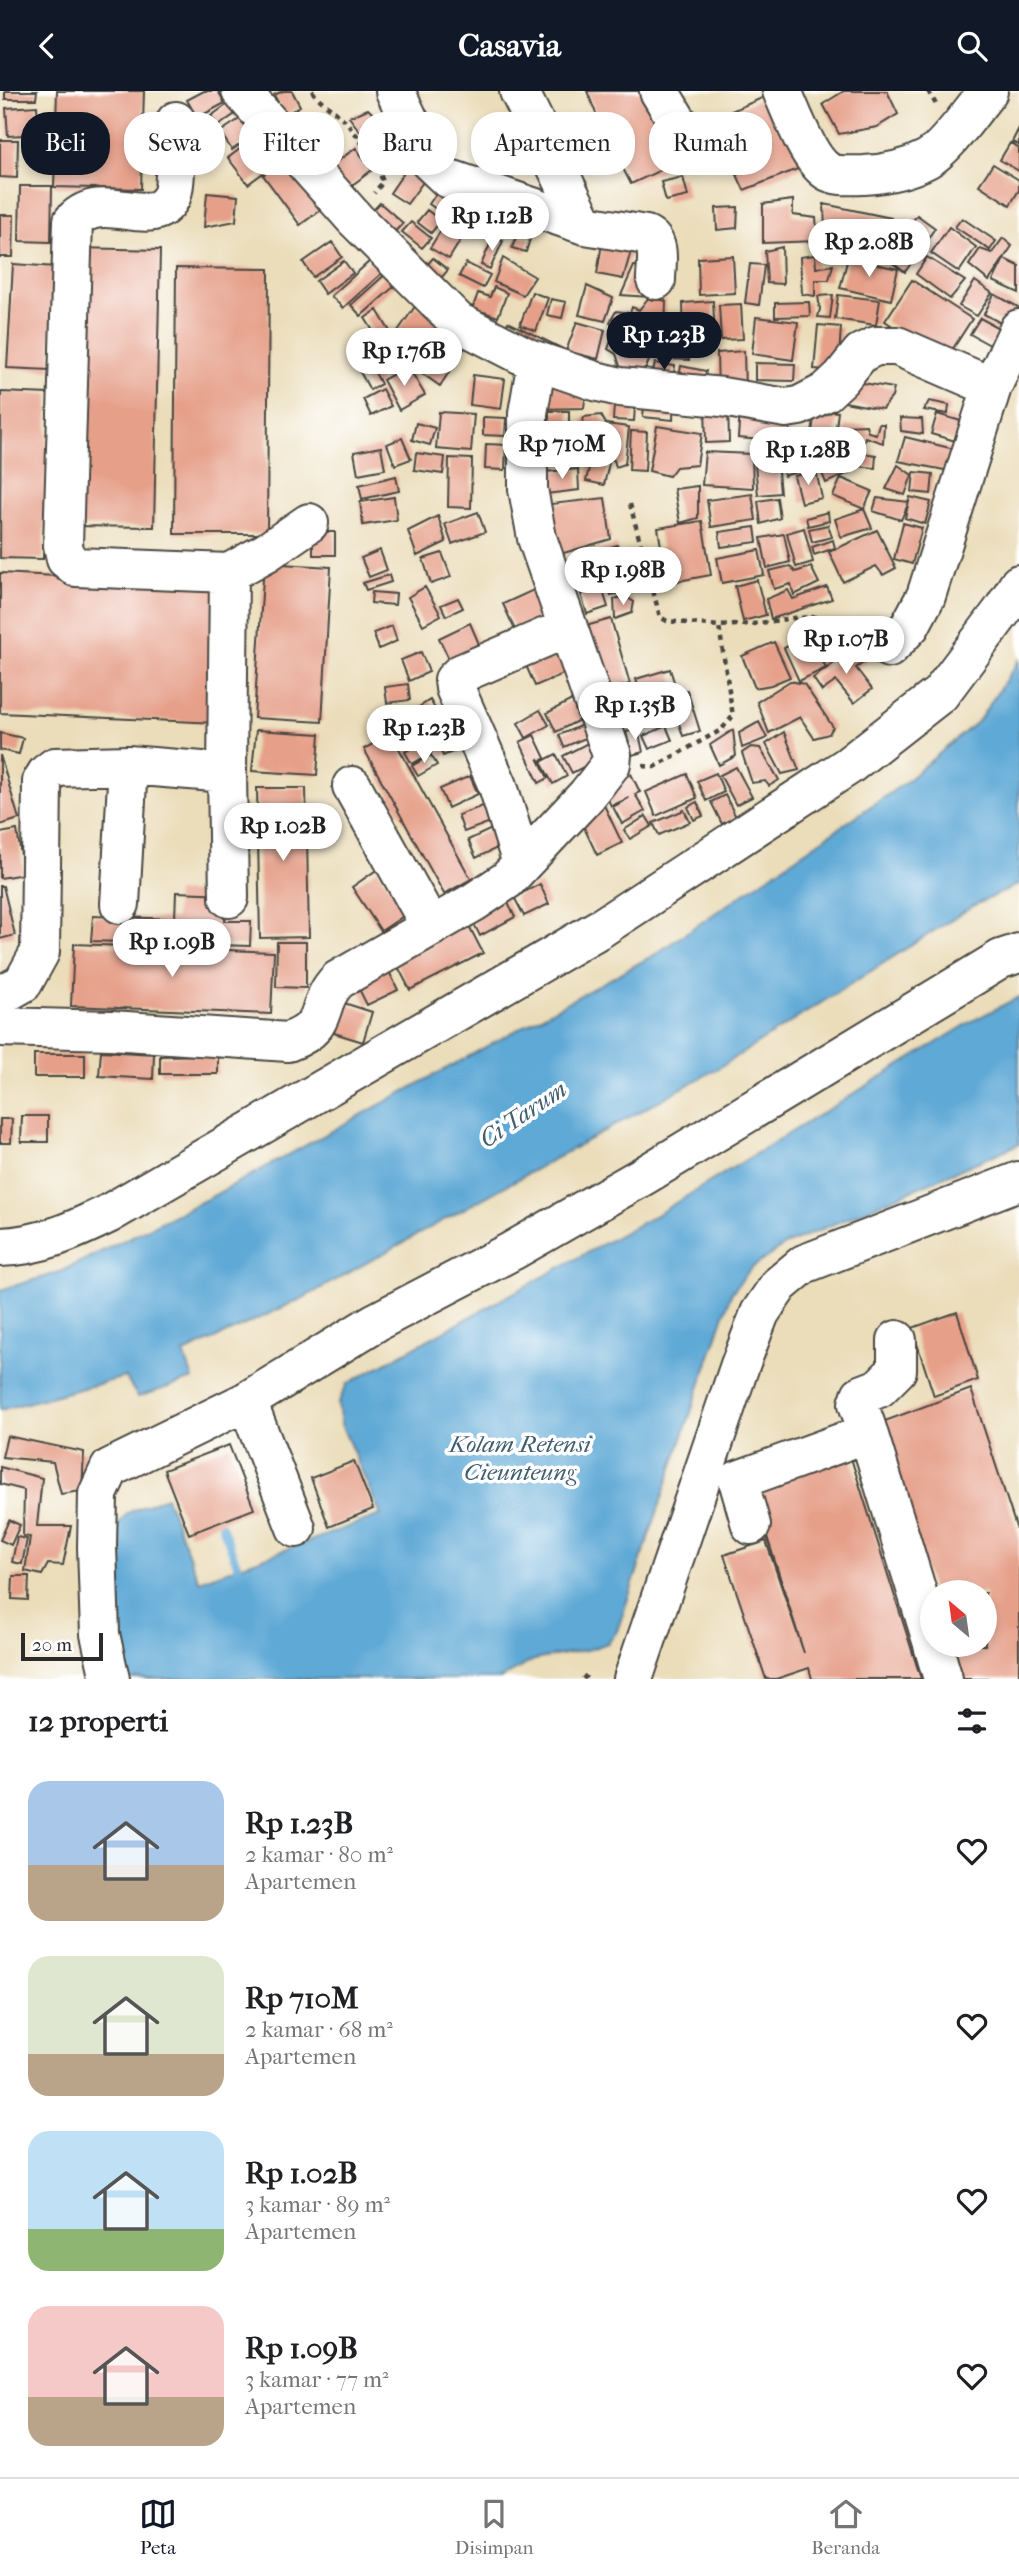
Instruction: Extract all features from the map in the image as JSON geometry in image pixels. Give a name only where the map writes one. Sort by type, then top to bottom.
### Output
[{"type":"street","points":[[241,91],[349,213],[458,323],[537,361],[620,387],[722,397],[786,408],[799,406],[826,393],[861,353],[876,346],[897,347],[992,387]]},
{"type":"street","points":[[395,91],[428,160],[447,177],[586,225],[646,235],[657,245],[656,280]]},
{"type":"street","points":[[519,91],[586,225]]},
{"type":"street","points":[[659,91],[672,112]]},
{"type":"street","points":[[782,91],[814,156],[827,171],[845,175],[902,169],[929,158],[953,134],[988,91]]},
{"type":"street","points":[[174,175],[173,195],[163,207],[151,212],[94,207],[81,212],[73,221],[63,545],[66,559],[76,567],[229,573],[267,552],[309,523]]},
{"type":"street","points":[[889,647],[910,626],[926,596],[992,387],[1019,328]]},
{"type":"street","points":[[0,1027],[111,1030],[288,1042],[303,1036],[316,1025],[329,991],[338,980],[507,880],[565,820],[611,764],[612,755],[537,538],[528,489],[528,413],[537,361]]},
{"type":"street","points":[[229,573],[229,898]]},
{"type":"street","points":[[0,1247],[36,1243],[68,1233],[108,1214],[601,928],[848,766],[940,694],[1003,610],[1019,584]]},
{"type":"street","points":[[522,864],[498,786],[453,684],[460,674],[567,628]]},
{"type":"street","points":[[0,996],[23,983],[40,952],[42,781],[47,773],[55,767],[128,765],[227,773]]},
{"type":"street","points":[[120,904],[128,765]]},
{"type":"street","points":[[352,786],[431,927]]},
{"type":"street","points":[[110,1679],[100,1634],[97,1534],[98,1494],[110,1468],[247,1401],[376,1322],[512,1251],[645,1175],[990,965],[1019,953]]},
{"type":"street","points":[[633,1679],[740,1365],[760,1314],[779,1285],[804,1264],[1019,1181]]},
{"type":"street","points":[[897,1341],[897,1370],[879,1388],[861,1395],[858,1404],[920,1603]]},
{"type":"street","points":[[247,1401],[296,1528]]},
{"type":"street","points":[[751,1525],[738,1480],[868,1433]]},
{"type":"street","points":[[937,1657],[943,1679]]},
{"type":"path","points":[[312,91],[322,103],[343,118],[380,171],[383,182],[375,193],[349,213]]},
{"type":"path","points":[[630,503],[660,617],[667,621],[719,626],[819,617],[835,628],[876,638],[889,647]]},
{"type":"path","points":[[611,764],[654,767],[721,730],[733,716],[719,626]]},
{"type":"path","points":[[583,1679],[589,1672]]},
{"type":"water","name":"Ci Tarum","points":[[1019,660],[1019,884],[973,906],[722,1066],[303,1298],[184,1353],[193,1379],[138,1397],[125,1377],[0,1410],[0,1290],[60,1272],[211,1197],[654,955],[903,784],[979,720]]},
{"type":"water","name":"Kolam Retensi Cieunteung","points":[[1019,997],[1019,1144],[785,1245],[750,1269],[731,1294],[617,1631],[608,1643],[534,1660],[500,1679],[126,1679],[111,1553],[114,1531],[127,1513],[166,1497],[199,1581],[381,1515],[341,1424],[338,1404],[347,1384],[656,1215],[972,1021]]},
{"type":"building","points":[[5,91],[37,91],[36,99],[5,99]]},
{"type":"building","points":[[57,91],[144,91],[143,112],[124,112],[124,175],[141,175],[141,189],[54,187],[54,175],[110,175],[110,112],[56,112]]},
{"type":"building","points":[[204,91],[218,91],[225,103],[208,112],[194,112],[187,100]]},
{"type":"building","points":[[292,91],[300,106],[290,112],[283,112],[274,95]]},
{"type":"building","points":[[587,91],[653,91],[660,112],[649,112],[650,175],[631,184],[626,175],[635,175],[635,112],[595,112]]},
{"type":"building","points":[[844,91],[887,91],[898,114],[877,127],[839,134],[823,104]]},
{"type":"building","points":[[769,95],[808,165],[744,190],[737,175],[772,175],[772,112],[729,112]]},
{"type":"building","points":[[238,97],[245,107],[225,121],[225,112],[217,112]]},
{"type":"building","points":[[37,106],[37,112],[21,112],[21,135],[8,136],[6,108]]},
{"type":"building","points":[[358,113],[358,129],[349,117]]},
{"type":"building","points":[[239,119],[239,145],[232,150],[225,140],[225,129]]},
{"type":"building","points":[[1019,128],[1019,145],[1012,142]]},
{"type":"building","points":[[0,140],[18,140],[17,178],[0,177]]},
{"type":"building","points":[[1010,143],[1019,148],[1019,171],[1000,160]]},
{"type":"building","points":[[356,148],[358,175],[365,175],[339,195],[324,175],[344,175],[344,156]]},
{"type":"building","points":[[239,150],[239,172],[228,158]]},
{"type":"building","points":[[993,164],[1019,180],[1019,190],[1010,205],[979,185]]},
{"type":"building","points":[[241,175],[260,175],[248,184]]},
{"type":"building","points":[[263,175],[304,175],[327,205],[300,225]]},
{"type":"building","points":[[402,175],[422,175],[426,178],[407,204],[390,193]]},
{"type":"building","points":[[683,177],[688,196],[666,201],[661,182]]},
{"type":"building","points":[[445,181],[466,196],[450,219],[429,204]]},
{"type":"building","points":[[20,186],[52,186],[51,242],[19,241]]},
{"type":"building","points":[[207,193],[238,196],[236,221],[204,227]]},
{"type":"building","points":[[474,200],[496,213],[480,239],[458,226]]},
{"type":"building","points":[[793,200],[793,215],[816,218],[818,241],[763,243],[763,204]]},
{"type":"building","points":[[380,203],[403,223],[386,241],[363,221]]},
{"type":"building","points":[[824,204],[891,218],[897,229],[825,231]]},
{"type":"building","points":[[738,207],[737,228],[717,230],[716,208]]},
{"type":"building","points":[[427,210],[441,221],[431,233],[417,222]]},
{"type":"building","points":[[0,215],[14,215],[13,257],[0,257]]},
{"type":"building","points":[[917,215],[935,228],[905,272],[887,259],[888,256],[857,253],[855,237],[901,234],[890,254]]},
{"type":"building","points":[[962,218],[996,241],[990,250],[955,227]]},
{"type":"building","points":[[411,222],[431,238],[422,248],[402,232]]},
{"type":"building","points":[[949,227],[976,247],[959,272],[931,253]]},
{"type":"building","points":[[441,230],[460,241],[449,259],[430,248]]},
{"type":"building","points":[[517,235],[530,239],[526,252],[512,248]]},
{"type":"building","points":[[493,237],[503,241],[490,269],[481,265]]},
{"type":"building","points":[[1003,238],[1012,246],[989,281],[969,265],[980,249],[992,253]]},
{"type":"building","points":[[332,242],[342,257],[313,277],[303,262]]},
{"type":"building","points":[[602,243],[631,251],[623,279],[597,274]]},
{"type":"building","points":[[782,247],[783,284],[767,283],[765,251]]},
{"type":"building","points":[[78,248],[160,250],[154,527],[71,526]]},
{"type":"building","points":[[815,255],[816,268],[833,265],[829,280],[815,280],[815,296],[802,294],[800,257]]},
{"type":"building","points":[[733,256],[735,293],[699,295],[698,258]]},
{"type":"building","points":[[927,257],[965,281],[950,299],[916,274]]},
{"type":"building","points":[[433,258],[448,270],[435,285],[420,273]]},
{"type":"building","points":[[503,258],[535,277],[523,295],[494,282]]},
{"type":"building","points":[[848,258],[898,269],[891,300],[840,288]]},
{"type":"building","points":[[1004,259],[1019,266],[1019,293],[993,281]]},
{"type":"building","points":[[344,261],[353,273],[325,294],[316,281]]},
{"type":"building","points":[[370,261],[382,273],[343,308],[331,296]]},
{"type":"building","points":[[466,263],[490,275],[483,288],[459,276]]},
{"type":"building","points":[[13,264],[56,267],[50,370],[7,368]]},
{"type":"building","points":[[750,264],[764,265],[759,305],[745,303]]},
{"type":"building","points":[[634,266],[655,267],[649,297],[621,295]]},
{"type":"building","points":[[176,268],[269,269],[267,534],[174,534]]},
{"type":"building","points":[[388,272],[398,283],[361,316],[351,305]]},
{"type":"building","points":[[912,280],[972,319],[945,361],[885,321]]},
{"type":"building","points":[[975,281],[992,293],[977,316],[959,306]]},
{"type":"building","points":[[587,286],[613,298],[605,321],[579,315]]},
{"type":"building","points":[[494,287],[507,293],[498,317],[484,312],[478,329],[467,324],[478,293],[490,297]]},
{"type":"building","points":[[532,292],[548,298],[536,331],[520,325]]},
{"type":"building","points":[[994,294],[1018,307],[1008,327],[984,314]]},
{"type":"building","points":[[833,295],[830,318],[818,317],[818,296]]},
{"type":"building","points":[[838,295],[880,300],[876,325],[835,319]]},
{"type":"building","points":[[649,297],[666,301],[665,332],[689,343],[689,360],[650,358],[641,380],[621,369],[616,354],[608,349],[616,327],[610,322],[616,311],[630,313],[632,307],[639,310]]},
{"type":"building","points":[[551,299],[566,302],[562,318],[547,315]]},
{"type":"building","points":[[713,301],[715,336],[684,338],[683,303]]},
{"type":"building","points":[[809,302],[810,316],[775,317],[775,303]]},
{"type":"building","points":[[741,304],[743,339],[721,340],[719,305]]},
{"type":"building","points":[[416,305],[470,339],[440,386],[386,348]]},
{"type":"building","points":[[377,310],[392,335],[380,342],[365,318]]},
{"type":"building","points":[[756,317],[798,322],[793,360],[752,354]]},
{"type":"building","points":[[980,318],[1006,332],[997,349],[970,334]]},
{"type":"building","points":[[508,322],[563,349],[556,365],[499,339]]},
{"type":"building","points":[[577,322],[605,330],[598,359],[566,351]]},
{"type":"building","points":[[818,325],[841,327],[838,371],[814,369]]},
{"type":"building","points":[[744,351],[745,390],[718,391],[717,353]]},
{"type":"building","points":[[370,363],[381,384],[370,390],[359,370]]},
{"type":"building","points":[[655,363],[675,366],[673,380],[652,377]]},
{"type":"building","points":[[755,363],[795,364],[794,381],[755,380]]},
{"type":"building","points":[[408,366],[425,395],[399,410],[383,380]]},
{"type":"building","points":[[681,366],[706,371],[702,394],[677,390]]},
{"type":"building","points":[[473,375],[505,379],[501,409],[470,405]]},
{"type":"building","points":[[544,378],[587,383],[584,408],[540,409]]},
{"type":"building","points":[[851,381],[894,388],[892,397],[882,409],[844,402]]},
{"type":"building","points":[[382,389],[391,406],[371,416],[363,399]]},
{"type":"building","points":[[615,390],[636,391],[634,421],[613,420]]},
{"type":"building","points":[[1,392],[49,394],[43,559],[0,558]]},
{"type":"building","points":[[645,395],[674,397],[673,420],[643,417]]},
{"type":"building","points":[[929,401],[949,405],[948,414],[924,410]]},
{"type":"building","points":[[728,403],[729,442],[706,443],[705,404]]},
{"type":"building","points":[[740,409],[791,413],[789,442],[738,438]]},
{"type":"building","points":[[815,410],[838,412],[833,451],[810,449]]},
{"type":"building","points":[[549,411],[569,411],[569,440],[549,440]]},
{"type":"building","points":[[439,412],[474,414],[471,452],[436,449]]},
{"type":"building","points":[[937,414],[971,424],[966,444],[931,434]]},
{"type":"building","points":[[601,415],[606,424],[629,427],[625,464],[616,467],[614,460],[604,458],[604,441],[591,441],[586,427],[582,426],[584,417]]},
{"type":"building","points":[[483,417],[506,418],[505,436],[483,435]]},
{"type":"building","points":[[900,418],[922,419],[923,434],[901,431]]},
{"type":"building","points":[[416,423],[435,428],[430,445],[412,440]]},
{"type":"building","points":[[879,424],[884,424],[883,443],[865,437],[863,446],[844,442],[845,426],[866,425],[868,432],[876,434]]},
{"type":"building","points":[[657,426],[702,433],[697,465],[676,467],[669,476],[649,471]]},
{"type":"building","points":[[631,431],[647,432],[645,471],[629,470]]},
{"type":"building","points":[[794,435],[798,439],[803,470],[784,476],[780,453]]},
{"type":"building","points":[[905,437],[962,451],[955,472],[898,461]]},
{"type":"building","points":[[402,438],[411,459],[395,465],[387,444]]},
{"type":"building","points":[[486,444],[506,445],[505,470],[485,469]]},
{"type":"building","points":[[587,444],[586,461],[554,459],[554,446]]},
{"type":"building","points":[[381,447],[385,469],[358,474],[354,452]]},
{"type":"building","points":[[840,451],[849,473],[826,483],[816,458]]},
{"type":"building","points":[[705,452],[752,454],[753,488],[702,485]]},
{"type":"building","points":[[776,452],[780,493],[758,495],[754,454]]},
{"type":"building","points":[[850,452],[876,455],[875,468],[848,465]]},
{"type":"building","points":[[416,453],[445,457],[443,474],[414,470]]},
{"type":"building","points":[[449,458],[472,459],[471,508],[448,507]]},
{"type":"building","points":[[591,459],[609,463],[604,485],[586,481]]},
{"type":"building","points":[[898,465],[912,475],[905,495],[886,489]]},
{"type":"building","points":[[578,469],[579,490],[546,494],[544,472]]},
{"type":"building","points":[[816,471],[822,498],[801,503],[794,476]]},
{"type":"building","points":[[914,472],[933,474],[931,494],[912,492]]},
{"type":"building","points":[[396,476],[399,491],[362,499],[359,485]]},
{"type":"building","points":[[841,478],[872,491],[864,509],[833,496]]},
{"type":"building","points":[[698,486],[698,518],[680,523],[674,489]]},
{"type":"building","points":[[752,494],[756,520],[711,527],[707,500]]},
{"type":"building","points":[[394,497],[397,520],[363,525],[360,502]]},
{"type":"building","points":[[910,497],[931,502],[925,524],[905,518]]},
{"type":"building","points":[[605,498],[611,539],[557,555],[542,505]]},
{"type":"building","points":[[777,498],[780,518],[761,524],[758,501]]},
{"type":"building","points":[[877,498],[909,502],[901,520],[873,511]]},
{"type":"building","points":[[864,509],[872,528],[841,537],[835,519]]},
{"type":"building","points":[[478,512],[485,532],[452,544],[445,524]]},
{"type":"building","points":[[828,512],[829,521],[808,526],[806,518]]},
{"type":"building","points":[[438,516],[446,542],[417,556],[408,531]]},
{"type":"building","points":[[702,521],[711,575],[667,583],[658,528]]},
{"type":"building","points":[[903,523],[922,528],[912,564],[894,559]]},
{"type":"building","points":[[828,525],[832,537],[812,542],[809,529]]},
{"type":"building","points":[[755,527],[757,542],[721,547],[719,532]]},
{"type":"building","points":[[804,528],[813,562],[796,567],[787,533]]},
{"type":"building","points":[[877,530],[896,568],[883,575],[876,566],[843,582],[829,552]]},
{"type":"building","points":[[313,532],[335,532],[335,555],[313,555]]},
{"type":"building","points":[[784,534],[790,562],[767,568],[761,538]]},
{"type":"building","points":[[833,540],[835,548],[814,555],[812,547]]},
{"type":"building","points":[[617,545],[628,591],[611,595],[601,574],[567,587],[560,563]]},
{"type":"building","points":[[380,550],[387,570],[369,577],[361,558]]},
{"type":"building","points":[[759,550],[764,575],[722,583],[717,558]]},
{"type":"building","points":[[442,553],[451,577],[431,584],[423,559]]},
{"type":"building","points":[[264,563],[331,567],[322,722],[254,718]]},
{"type":"building","points":[[790,566],[795,572],[811,567],[819,583],[794,595],[791,584],[774,589],[769,571]]},
{"type":"building","points":[[0,573],[225,585],[217,723],[0,713]]},
{"type":"building","points":[[389,575],[391,582],[366,590],[363,583]]},
{"type":"building","points":[[757,580],[766,615],[743,621],[735,586]]},
{"type":"building","points":[[425,587],[441,615],[423,625],[408,597]]},
{"type":"building","points":[[540,587],[557,626],[521,643],[503,604]]},
{"type":"building","points":[[827,587],[832,599],[771,619],[766,599],[788,590],[793,599]]},
{"type":"building","points":[[602,588],[608,607],[587,614],[581,594]]},
{"type":"building","points":[[372,592],[396,594],[395,605],[371,603]]},
{"type":"building","points":[[625,596],[634,602],[632,613],[615,619],[614,599]]},
{"type":"building","points":[[458,598],[463,608],[446,616],[441,605]]},
{"type":"building","points":[[611,619],[630,684],[594,694],[575,629]]},
{"type":"building","points":[[470,623],[479,644],[449,659],[439,638]]},
{"type":"building","points":[[392,626],[397,641],[379,649],[373,633]]},
{"type":"building","points":[[829,626],[845,653],[831,661],[815,633]]},
{"type":"building","points":[[811,635],[826,668],[799,681],[784,648]]},
{"type":"building","points":[[560,637],[575,669],[535,686],[521,654]]},
{"type":"building","points":[[774,642],[790,677],[755,688],[742,656]]},
{"type":"building","points":[[857,647],[867,660],[856,668],[872,689],[854,703],[836,681],[822,691],[813,678]]},
{"type":"building","points":[[421,652],[429,672],[409,681],[401,660]]},
{"type":"building","points":[[670,669],[675,685],[641,695],[636,679]]},
{"type":"building","points":[[790,681],[804,684],[833,727],[829,734],[814,738],[800,717],[769,733],[757,702]]},
{"type":"building","points":[[408,684],[410,700],[387,703],[385,687]]},
{"type":"building","points":[[687,690],[700,731],[683,736],[670,695]]},
{"type":"building","points":[[585,693],[595,712],[556,732],[547,713]]},
{"type":"building","points":[[663,696],[669,721],[644,727],[638,703]]},
{"type":"building","points":[[430,700],[438,714],[423,722],[416,709]]},
{"type":"building","points":[[540,710],[549,725],[526,738],[518,723]]},
{"type":"building","points":[[596,719],[600,732],[564,747],[559,735]]},
{"type":"building","points":[[759,722],[767,738],[742,748],[739,733]]},
{"type":"building","points":[[666,726],[672,740],[649,749],[643,736]]},
{"type":"building","points":[[638,729],[643,752],[632,755],[626,732]]},
{"type":"building","points":[[256,730],[320,734],[317,775],[252,771]]},
{"type":"building","points":[[733,730],[736,756],[719,765],[710,745]]},
{"type":"building","points":[[784,732],[799,770],[782,774],[766,744]]},
{"type":"building","points":[[0,733],[23,738],[19,754],[0,750]]},
{"type":"building","points":[[461,733],[467,746],[443,756],[437,743]]},
{"type":"building","points":[[391,734],[471,879],[444,894],[364,749]]},
{"type":"building","points":[[534,735],[545,758],[541,761],[538,758],[548,778],[539,783],[520,742]]},
{"type":"building","points":[[599,737],[608,754],[572,773],[563,756]]},
{"type":"building","points":[[423,741],[431,753],[412,764],[405,752]]},
{"type":"building","points":[[751,747],[760,748],[779,780],[769,786],[765,781],[752,783],[742,753]]},
{"type":"building","points":[[556,754],[567,776],[553,784],[541,762]]},
{"type":"building","points":[[0,755],[19,819],[0,825]]},
{"type":"building","points":[[431,755],[437,765],[418,776],[412,766]]},
{"type":"building","points":[[736,767],[752,797],[736,805],[720,775]]},
{"type":"building","points":[[716,773],[724,792],[706,801],[697,781]]},
{"type":"building","points":[[631,774],[640,792],[635,794],[645,811],[622,824],[613,807],[629,798],[611,806],[603,788]]},
{"type":"building","points":[[687,774],[697,798],[656,816],[646,792]]},
{"type":"building","points":[[470,776],[478,794],[448,808],[440,789]]},
{"type":"building","points":[[257,788],[306,788],[309,937],[260,938]]},
{"type":"building","points":[[725,795],[736,817],[722,824],[711,802]]},
{"type":"building","points":[[494,802],[501,818],[464,832],[458,815]]},
{"type":"building","points":[[697,802],[703,816],[694,820],[688,807]]},
{"type":"building","points":[[603,803],[622,843],[597,855],[578,815]]},
{"type":"building","points":[[684,810],[690,822],[659,835],[653,823]]},
{"type":"building","points":[[646,816],[652,826],[630,839],[624,830]]},
{"type":"building","points":[[500,825],[508,843],[476,858],[468,840]]},
{"type":"building","points":[[17,830],[24,874],[0,878],[0,833]]},
{"type":"building","points":[[378,869],[408,913],[381,931],[352,887]]},
{"type":"building","points":[[540,884],[549,904],[524,916],[514,897]]},
{"type":"building","points":[[0,886],[3,886],[15,935],[0,939]]},
{"type":"building","points":[[502,891],[515,917],[480,936],[467,910]]},
{"type":"building","points":[[176,892],[227,894],[225,921],[251,921],[250,946],[91,941],[93,916],[175,919]]},
{"type":"building","points":[[464,916],[483,953],[410,990],[391,953]]},
{"type":"building","points":[[277,942],[306,942],[306,988],[276,987]]},
{"type":"building","points":[[74,944],[274,952],[271,1014],[71,1006]]},
{"type":"building","points":[[384,961],[398,990],[367,1005],[353,977]]},
{"type":"building","points":[[344,1003],[372,1012],[363,1042],[334,1033]]},
{"type":"building","points":[[101,1051],[154,1054],[153,1079],[99,1076]]},
{"type":"building","points":[[34,1054],[85,1054],[85,1077],[34,1077]]},
{"type":"building","points":[[218,1055],[218,1074],[160,1074],[160,1056]]},
{"type":"building","points":[[22,1116],[48,1116],[48,1142],[21,1142]]},
{"type":"building","points":[[0,1119],[12,1119],[11,1143],[0,1143]]},
{"type":"building","points":[[957,1312],[978,1380],[934,1396],[912,1328]]},
{"type":"building","points":[[971,1389],[1019,1536],[1019,1679],[951,1679],[945,1657],[998,1657],[998,1580],[928,1580],[874,1425]]},
{"type":"building","points":[[7,1436],[84,1452],[82,1491],[61,1494],[53,1462],[2,1457]]},
{"type":"building","points":[[229,1445],[254,1509],[189,1534],[164,1470]]},
{"type":"building","points":[[850,1455],[921,1679],[812,1679],[809,1668],[776,1679],[766,1679],[724,1555],[766,1541],[804,1653],[751,1486]]},
{"type":"building","points":[[354,1461],[373,1509],[329,1527],[311,1478]]},
{"type":"building","points":[[0,1467],[42,1478],[37,1526],[71,1526],[63,1565],[48,1564],[42,1575],[25,1571],[30,1537],[23,1536],[24,1490],[0,1484]]},
{"type":"building","points":[[9,1520],[20,1525],[11,1545],[0,1540]]},
{"type":"building","points":[[17,1537],[27,1539],[22,1564],[12,1562]]},
{"type":"building","points":[[13,1576],[29,1576],[28,1600],[12,1599]]},
{"type":"waterway","points":[[222,1526],[238,1567]]}]
